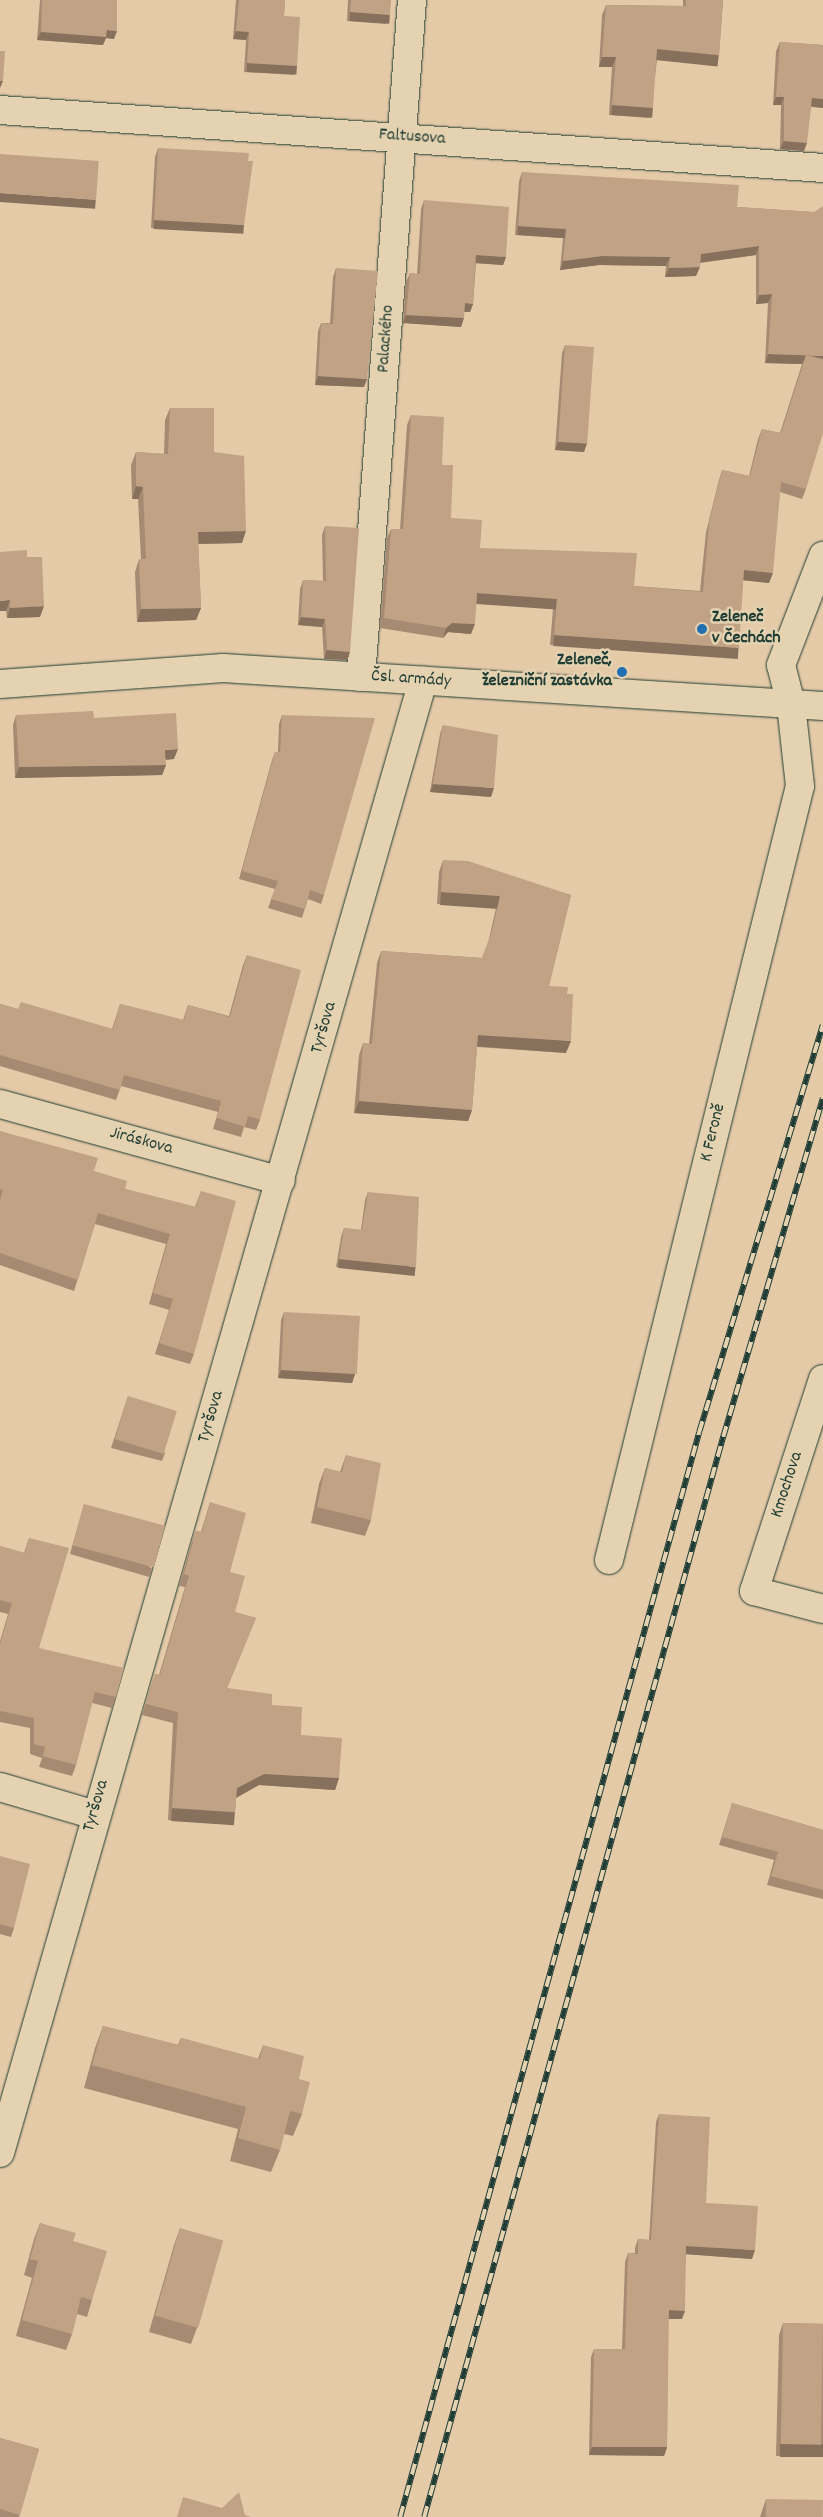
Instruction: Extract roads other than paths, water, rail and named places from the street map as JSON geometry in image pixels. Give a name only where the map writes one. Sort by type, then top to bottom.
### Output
[{"type":"street","name":"Palackého","points":[[361,677],[412,0]]},
{"type":"street","name":"Faltusova","points":[[0,110],[823,168]]},
{"type":"street","name":"K Feroně","points":[[609,1560],[800,786],[791,704],[781,665],[823,556]]},
{"type":"street","name":"Čsl. armády","points":[[0,684],[223,668],[823,706]]},
{"type":"street","name":"Tyršova","points":[[0,2153],[94,1814],[281,1181],[423,681]]},
{"type":"street","name":"Jiráskova","points":[[0,1104],[281,1181]]},
{"type":"street","name":"Kmochova","points":[[823,1379],[754,1591],[823,1609]]},
{"type":"street","points":[[0,1787],[94,1814]]},
{"type":"railway","points":[[400,2517],[699,1432],[823,1025]]},
{"type":"railway","points":[[424,2517],[723,1437],[823,1098]]},
{"type":"place","name":"Zeleneč v Čechách","points":[[702,629]]},
{"type":"place","name":"Zeleneč, železniční zastávka","points":[[622,672]]}]
